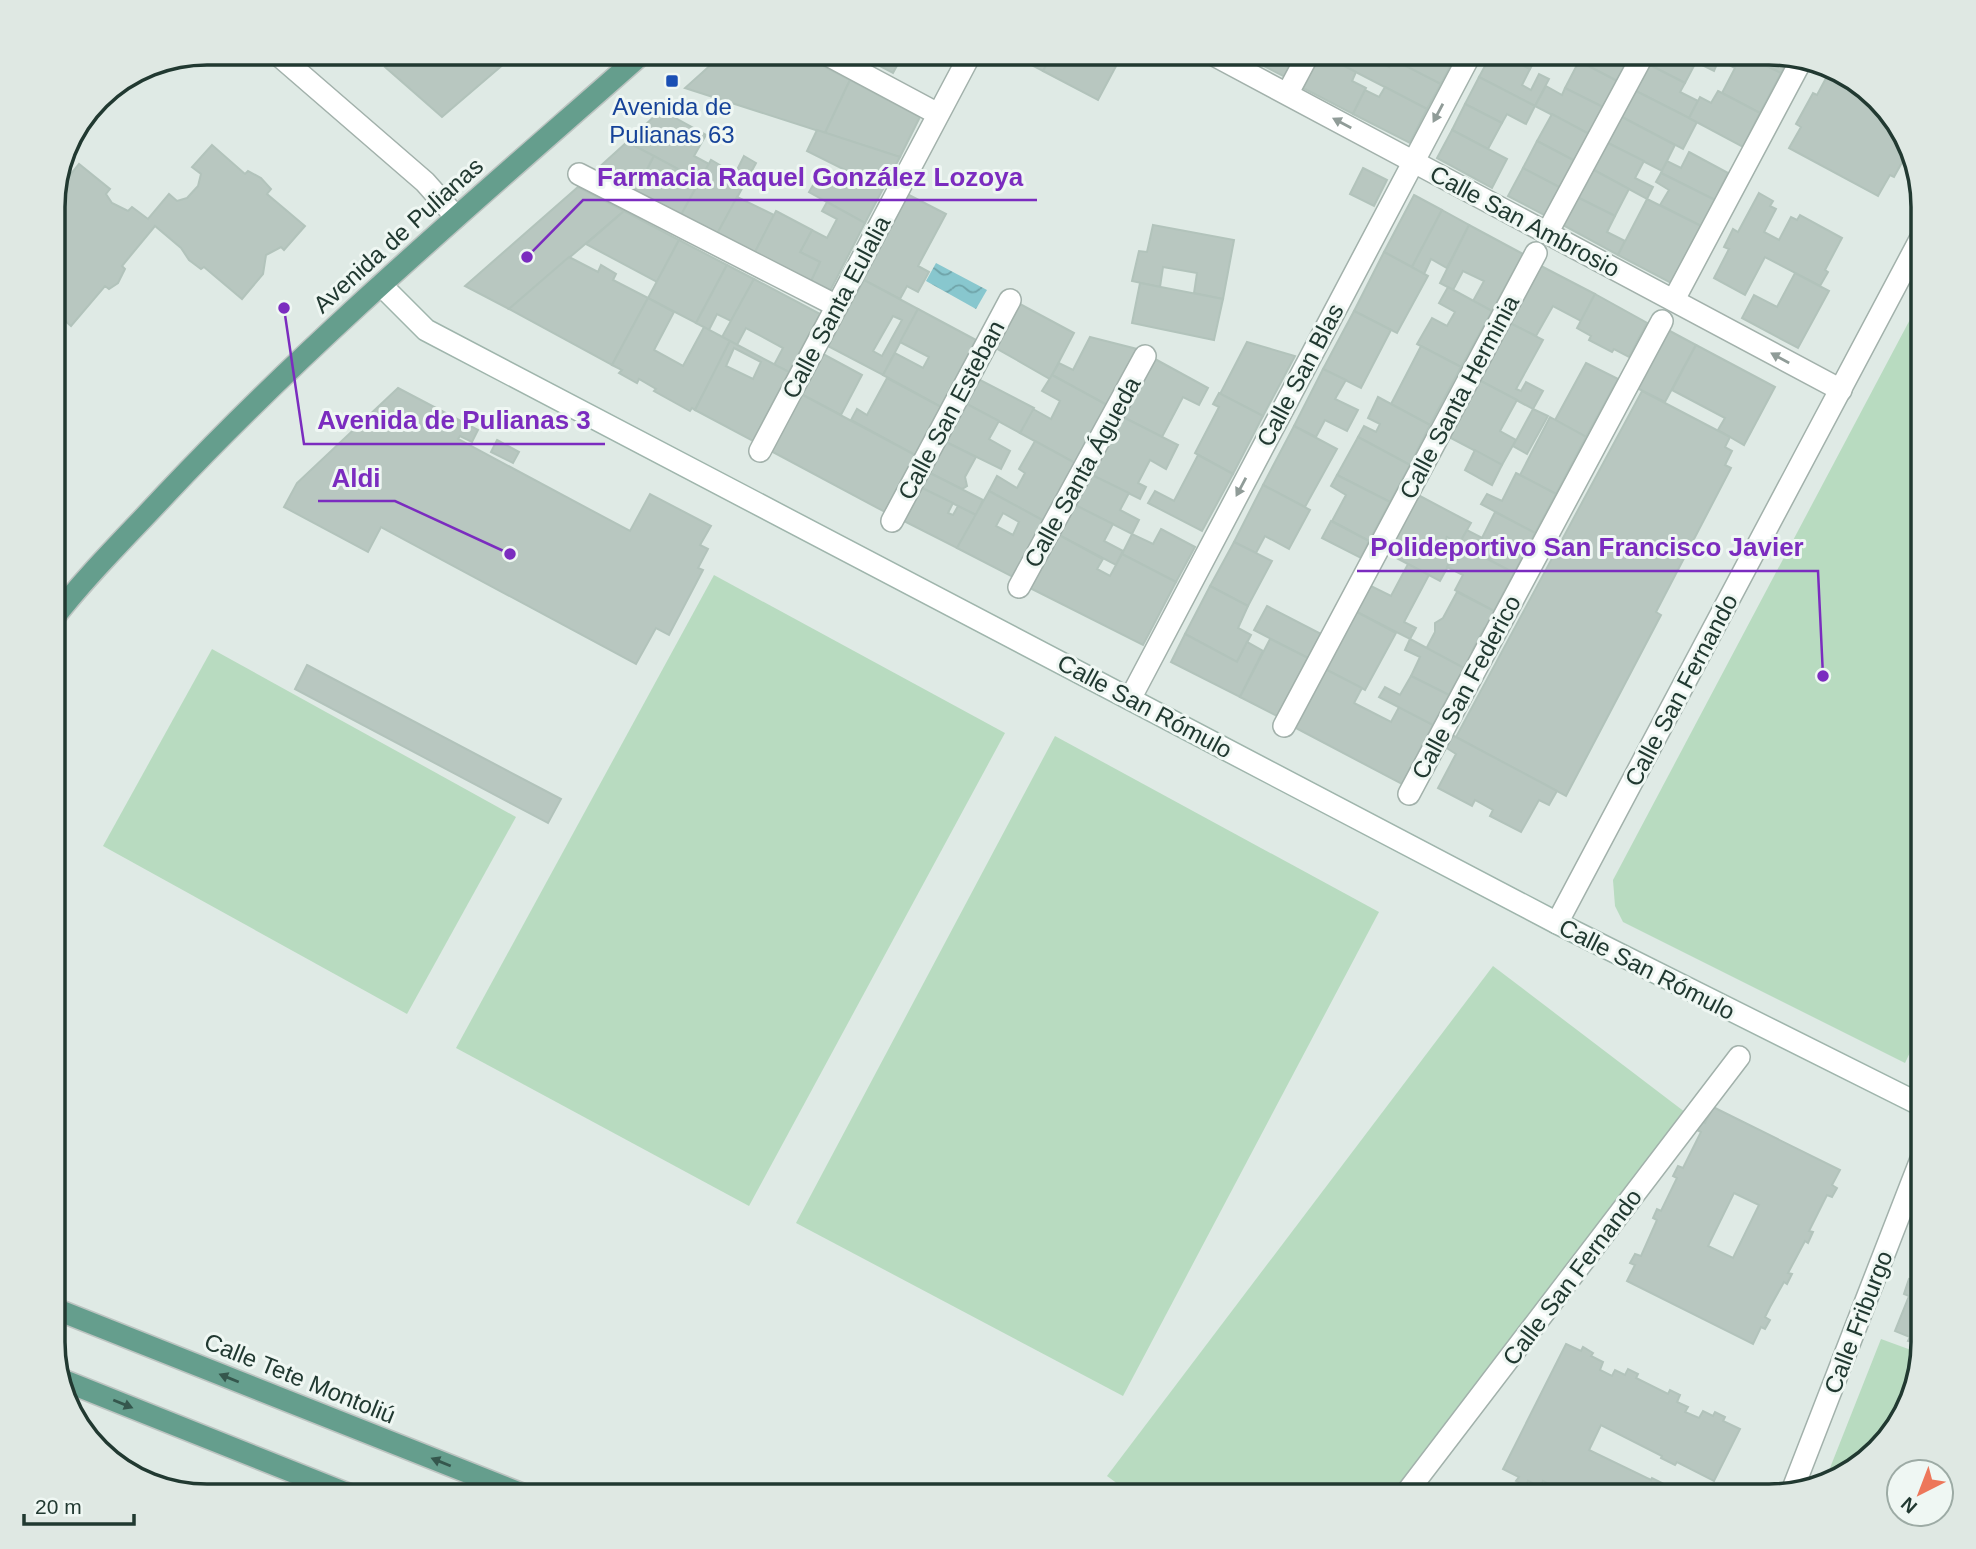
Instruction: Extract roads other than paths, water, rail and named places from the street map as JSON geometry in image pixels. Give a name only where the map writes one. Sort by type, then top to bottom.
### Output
[{"type":"main road","name":"Avenida de Pulianas","points":[[65,604],[203,454],[288,369],[628,65]]},
{"type":"main road","name":"Calle Tete Montoliú","points":[[65,1313],[497,1484]]},
{"type":"main road","points":[[72,1384],[323,1484]]},
{"type":"street","points":[[291,65],[425,181],[456,218]]},
{"type":"street","points":[[848,65],[938,114]]},
{"type":"street","name":"Calle Santa Eulalia","points":[[760,451],[964,65]]},
{"type":"street","name":"Calle San Ambrosio","points":[[1233,65],[1841,390]]},
{"type":"street","points":[[1292,85],[1302,65]]},
{"type":"street","name":"Calle San Blas","points":[[1130,699],[1464,65]]},
{"type":"street","points":[[1552,224],[1637,65]]},
{"type":"street","points":[[1678,292],[1798,67]]},
{"type":"street","points":[[579,174],[837,306]]},
{"type":"street","name":"Calle Santa Herminia","points":[[1284,726],[1536,253]]},
{"type":"street","name":"Calle San Fernando","points":[[1557,923],[1911,257]]},
{"type":"street","name":"Calle San Rómulo","points":[[381,285],[426,330],[1557,923],[1911,1100]]},
{"type":"street","name":"Calle San Esteban","points":[[892,520],[1010,300]]},
{"type":"street","name":"Calle San Federico","points":[[1409,794],[1662,321]]},
{"type":"street","name":"Calle Santa Águeda","points":[[1019,587],[1145,356]]},
{"type":"street","name":"Calle San Fernando","points":[[1413,1484],[1739,1057]]},
{"type":"street","name":"Calle Friburgo","points":[[1796,1481],[1911,1185]]},
{"type":"water","points":[[936,263],[987,290],[976,309],[926,281]]},
{"type":"place","name":"Avenida de Pulianas 63","points":[[672,81]]},
{"type":"place","name":"Farmacia Raquel González Lozoya","points":[[527,257]]},
{"type":"place","name":"Avenida de Pulianas 3","points":[[284,308]]},
{"type":"place","name":"Aldi","points":[[510,554]]},
{"type":"place","name":"Polideportivo San Francisco Javier","points":[[1823,676]]}]
